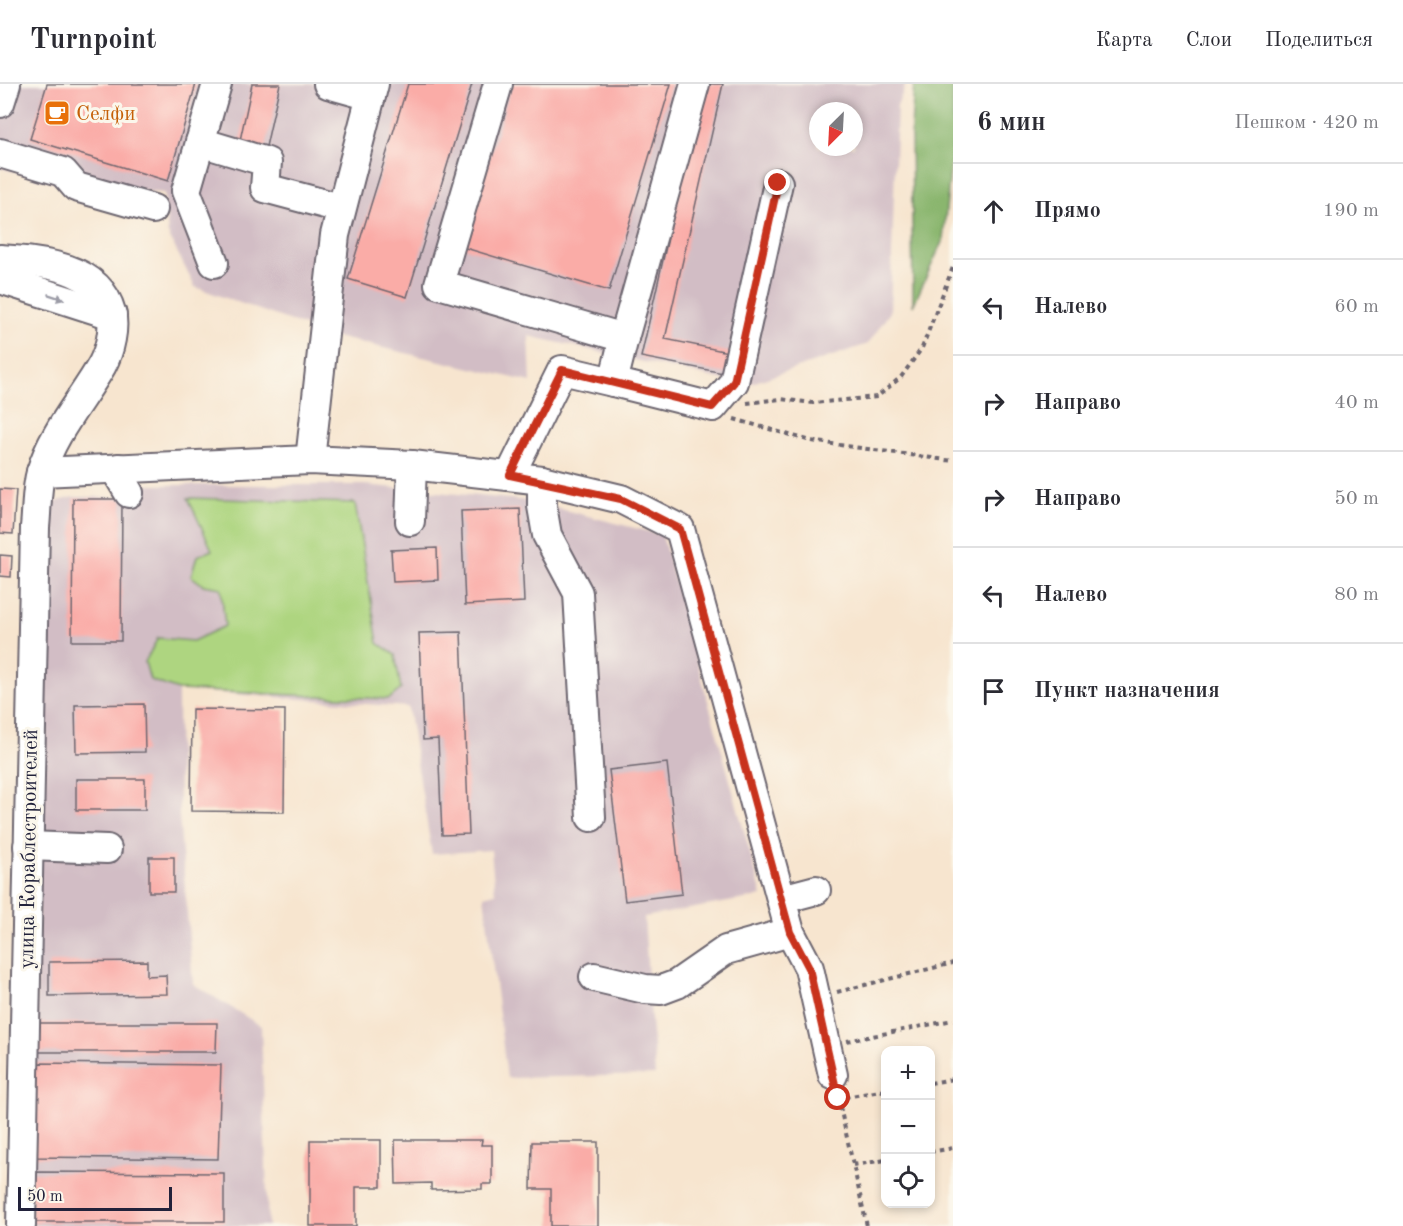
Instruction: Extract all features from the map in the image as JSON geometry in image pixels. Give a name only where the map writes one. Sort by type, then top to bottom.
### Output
[{"type":"street","points":[[0,103],[6,84]]},
{"type":"street","points":[[214,263],[186,191],[217,84]]},
{"type":"street","points":[[310,460],[322,370],[329,275],[340,208],[372,90],[328,84]]},
{"type":"street","points":[[498,84],[439,284],[624,338]]},
{"type":"street","points":[[613,382],[695,84]]},
{"type":"street","points":[[200,142],[267,162],[265,188],[340,208]]},
{"type":"street","points":[[0,153],[63,171],[76,187],[153,209]]},
{"type":"street","points":[[510,475],[562,370],[725,414],[778,183]]},
{"type":"street","points":[[0,259],[33,261],[63,268],[96,284],[107,297],[112,315],[113,331],[103,364],[77,401],[41,472],[124,480],[310,460],[412,465],[542,480],[621,499],[680,529],[790,932],[809,968],[835,1086]]},
{"type":"street","points":[[0,279],[112,315]]},
{"type":"street","points":[[411,521],[412,465]]},
{"type":"street","name":"улица Кораблестроителей","points":[[21,1226],[35,526],[41,472]]},
{"type":"street","points":[[542,480],[542,507],[548,534],[578,593],[591,817]]},
{"type":"street","points":[[28,846],[107,849]]},
{"type":"street","points":[[782,899],[816,890]]},
{"type":"street","points":[[594,977],[645,989],[661,990],[677,984],[726,950],[790,932]]},
{"type":"path","points":[[725,414],[780,399],[813,403],[877,397],[901,377],[922,348],[953,267]]},
{"type":"path","points":[[725,414],[811,441],[953,462]]},
{"type":"path","points":[[816,998],[953,963]]},
{"type":"path","points":[[826,1045],[953,1020]]},
{"type":"path","points":[[935,1082],[953,1079]]},
{"type":"path","points":[[867,1226],[835,1086],[881,1090]]},
{"type":"path","points":[[935,1151],[953,1148]]},
{"type":"path","points":[[853,1166],[881,1161]]},
{"type":"shaded area","points":[[0,84],[906,84],[897,106],[890,312],[868,344],[746,385],[529,336],[531,382],[336,337],[195,287],[168,234],[164,193],[60,184],[0,168]]},
{"type":"shaded area","points":[[135,485],[365,485],[529,501],[662,535],[762,896],[644,917],[655,1075],[507,1078],[484,896],[495,893],[491,850],[432,854],[408,707],[178,690],[179,816],[193,984],[261,1026],[268,1226],[31,1226],[47,533],[55,502],[73,497],[121,497]]},
{"type":"green space","points":[[914,84],[953,84],[953,141],[943,240],[913,306],[911,128]]},
{"type":"green space","points":[[188,498],[355,503],[378,643],[395,655],[401,689],[389,699],[178,690],[150,680],[145,662],[158,638],[193,641],[225,626],[221,588],[203,585],[191,576],[197,556],[212,550]]},
{"type":"building","points":[[47,84],[196,84],[168,181],[30,139]]},
{"type":"building","points":[[252,84],[280,84],[265,151],[239,145]]},
{"type":"building","points":[[408,84],[472,84],[407,297],[348,279]]},
{"type":"building","points":[[512,84],[671,84],[609,291],[462,247]]},
{"type":"building","points":[[703,84],[723,84],[665,339],[733,353],[728,374],[641,357]]},
{"type":"building","points":[[0,489],[16,490],[13,534],[0,533]]},
{"type":"building","points":[[73,499],[122,499],[121,641],[72,641]]},
{"type":"building","points":[[520,509],[524,602],[465,605],[461,511]]},
{"type":"building","points":[[437,548],[438,580],[393,582],[391,550]]},
{"type":"building","points":[[0,555],[12,556],[11,577],[0,576]]},
{"type":"building","points":[[461,632],[469,834],[442,835],[438,739],[423,740],[419,633]]},
{"type":"building","points":[[144,704],[145,752],[76,753],[75,705]]},
{"type":"building","points":[[192,709],[285,710],[284,812],[191,811]]},
{"type":"building","points":[[667,763],[682,894],[625,901],[609,770]]},
{"type":"building","points":[[76,779],[145,779],[145,810],[76,810]]},
{"type":"building","points":[[149,857],[174,857],[174,892],[149,892]]},
{"type":"building","points":[[147,961],[147,976],[166,975],[167,994],[49,996],[49,962]]},
{"type":"building","points":[[37,1023],[217,1023],[216,1052],[37,1052]]},
{"type":"building","points":[[32,1063],[221,1065],[218,1159],[31,1157]]},
{"type":"building","points":[[310,1140],[381,1140],[381,1187],[356,1187],[356,1226],[310,1226]]},
{"type":"building","points":[[395,1140],[482,1140],[481,1145],[492,1145],[492,1184],[482,1184],[482,1189],[431,1190],[431,1183],[396,1184]]},
{"type":"building","points":[[532,1142],[598,1142],[598,1226],[551,1226],[551,1189],[531,1189]]},
{"type":"building","points":[[31,1172],[224,1173],[224,1222],[31,1222]]},
{"type":"place","name":"Селфи","points":[[57,113]]},
{"type":"route","points":[[778,183],[734,382],[712,407],[562,370],[510,475],[542,480],[621,499],[680,529],[790,932],[809,968],[838,1098]]}]
